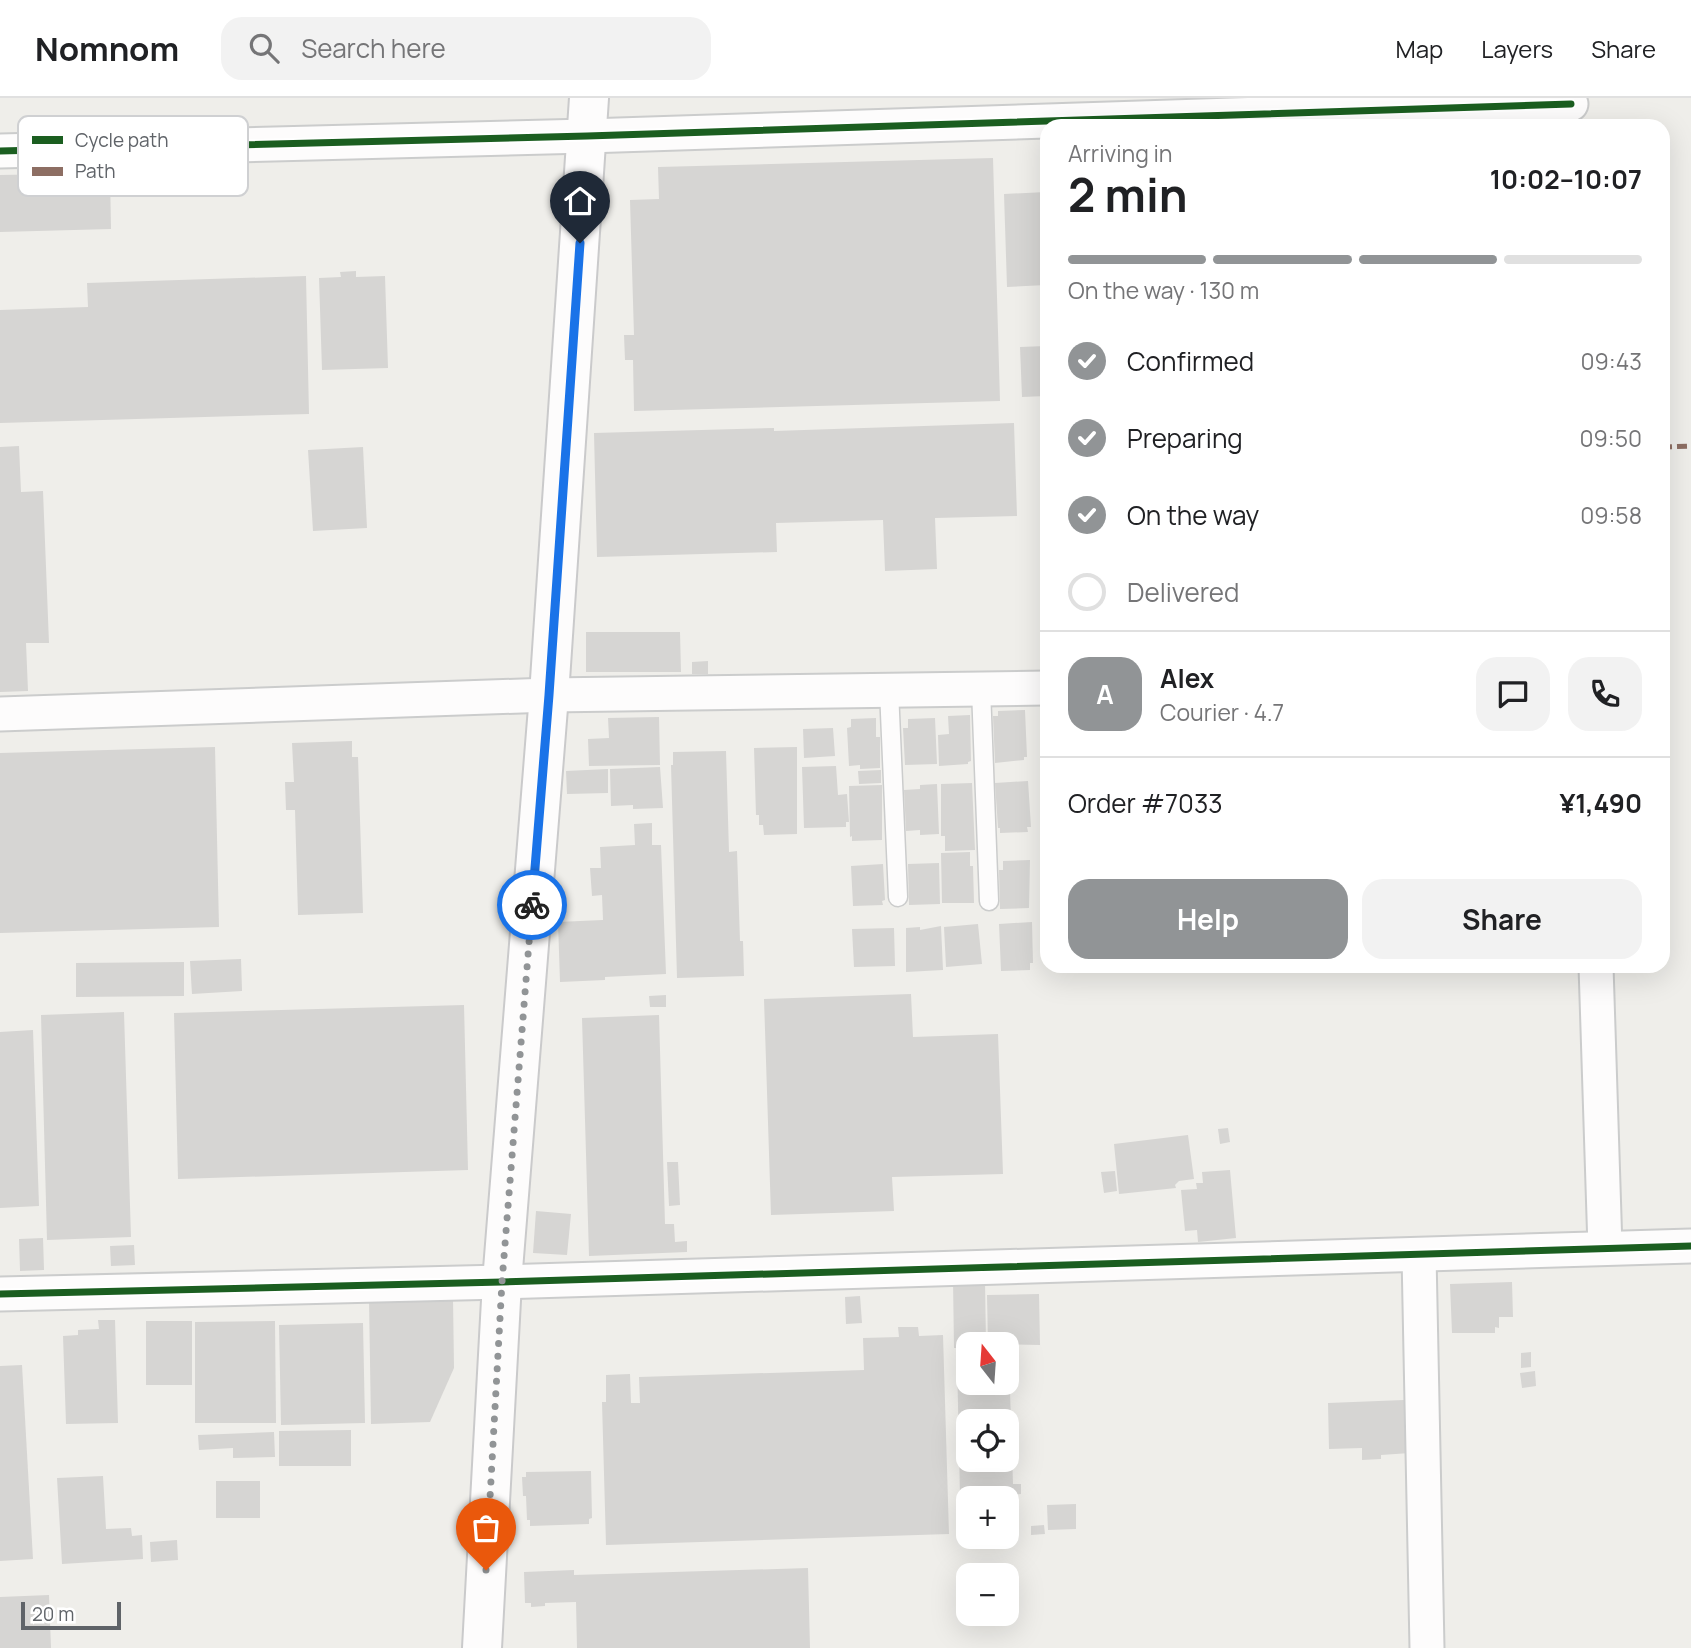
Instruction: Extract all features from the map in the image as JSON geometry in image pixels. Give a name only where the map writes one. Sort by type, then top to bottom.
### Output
[{"type":"main road","points":[[482,1648],[502,1282],[549,695],[589,98]]},
{"type":"street","points":[[1252,119],[1571,109]]},
{"type":"street","points":[[248,145],[1040,125]]},
{"type":"street","points":[[0,151],[18,151]]},
{"type":"street","points":[[0,714],[549,695],[1040,688]]},
{"type":"street","points":[[1596,973],[1605,1248]]},
{"type":"street","points":[[0,1294],[502,1282],[1691,1246]]},
{"type":"street","points":[[1419,1255],[1427,1648]]},
{"type":"lane","points":[[981,689],[989,901]]},
{"type":"lane","points":[[890,690],[898,897]]},
{"type":"building","points":[[993,158],[1000,401],[634,411],[633,360],[625,360],[624,335],[634,335],[630,200],[659,199],[658,167]]},
{"type":"building","points":[[0,175],[18,175],[18,196],[110,196],[111,229],[0,232]]},
{"type":"building","points":[[1040,192],[1040,285],[1007,287],[1004,194]]},
{"type":"building","points":[[356,271],[356,277],[385,276],[388,368],[322,370],[319,278],[341,277],[340,272]]},
{"type":"building","points":[[306,276],[309,414],[0,423],[0,310],[88,307],[87,283]]},
{"type":"building","points":[[1040,346],[1040,396],[1022,397],[1020,347]]},
{"type":"building","points":[[1014,423],[1017,516],[935,518],[937,569],[885,571],[883,520],[776,523],[777,552],[597,557],[594,433],[774,428],[774,431]]},
{"type":"building","points":[[19,446],[21,492],[43,491],[49,643],[26,643],[28,691],[0,692],[0,447]]},
{"type":"building","points":[[363,447],[367,528],[313,531],[308,450]]},
{"type":"building","points":[[586,632],[680,632],[681,672],[586,672]]},
{"type":"building","points":[[708,661],[708,674],[692,674],[692,662]]},
{"type":"building","points":[[1025,710],[1027,757],[1024,757],[1024,760],[995,763],[993,716],[998,716],[998,711]]},
{"type":"building","points":[[970,715],[971,761],[968,764],[939,766],[938,735],[949,734],[948,716]]},
{"type":"building","points":[[659,717],[660,765],[589,766],[588,739],[609,738],[608,718]]},
{"type":"building","points":[[876,718],[876,737],[880,737],[880,768],[860,769],[860,765],[849,766],[847,728],[851,727],[851,719]]},
{"type":"building","points":[[935,718],[937,764],[905,765],[903,728],[908,728],[908,719]]},
{"type":"building","points":[[833,728],[835,756],[804,758],[803,729]]},
{"type":"building","points":[[352,741],[352,757],[358,757],[363,913],[298,915],[295,810],[286,810],[285,782],[294,782],[292,743]]},
{"type":"building","points":[[215,747],[219,927],[0,933],[0,753]]},
{"type":"building","points":[[797,747],[797,834],[764,835],[763,825],[759,825],[759,815],[756,815],[754,748]]},
{"type":"building","points":[[726,751],[729,852],[737,851],[744,976],[677,978],[671,765],[673,752]]},
{"type":"building","points":[[836,766],[838,795],[847,794],[849,822],[846,822],[846,827],[804,828],[802,767]]},
{"type":"building","points":[[660,767],[663,808],[633,809],[633,805],[611,806],[610,769]]},
{"type":"building","points":[[608,769],[608,793],[567,794],[566,771]]},
{"type":"building","points":[[881,770],[881,783],[859,784],[858,771]]},
{"type":"building","points":[[1028,781],[1031,827],[1027,827],[1028,832],[1000,833],[995,783]]},
{"type":"building","points":[[972,783],[975,850],[945,851],[945,836],[941,836],[941,784]]},
{"type":"building","points":[[937,784],[939,834],[920,835],[920,830],[906,831],[904,790]]},
{"type":"building","points":[[882,785],[882,840],[852,841],[849,786]]},
{"type":"building","points":[[652,823],[652,845],[661,845],[666,974],[560,982],[558,922],[603,920],[602,895],[592,896],[590,868],[601,868],[600,847],[635,845],[634,824]]},
{"type":"building","points":[[970,852],[974,903],[942,903],[941,853]]},
{"type":"building","points":[[1030,860],[1029,908],[1000,909],[999,870],[1003,870],[1003,861]]},
{"type":"building","points":[[939,863],[940,904],[909,905],[908,864]]},
{"type":"building","points":[[883,864],[883,905],[853,906],[851,866]]},
{"type":"building","points":[[1032,922],[1033,963],[1030,963],[1030,970],[1001,971],[999,924]]},
{"type":"building","points":[[978,924],[982,964],[946,967],[944,927]]},
{"type":"building","points":[[941,926],[943,970],[906,972],[906,928],[920,927],[920,930]]},
{"type":"building","points":[[894,928],[895,966],[854,967],[852,929]]},
{"type":"building","points":[[241,959],[242,991],[192,994],[190,961]]},
{"type":"building","points":[[184,962],[184,996],[76,997],[76,963]]},
{"type":"building","points":[[911,994],[913,1037],[998,1034],[1003,1174],[892,1177],[894,1211],[771,1215],[764,999]]},
{"type":"building","points":[[666,995],[666,1007],[650,1007],[649,996]]},
{"type":"building","points":[[464,1005],[468,1170],[178,1179],[174,1013]]},
{"type":"building","points":[[124,1012],[131,1237],[47,1240],[41,1015]]},
{"type":"building","points":[[659,1015],[665,1224],[674,1224],[675,1242],[687,1241],[687,1252],[589,1256],[582,1018]]},
{"type":"building","points":[[33,1030],[39,1206],[0,1208],[0,1032]]},
{"type":"building","points":[[1228,1128],[1230,1142],[1220,1144],[1218,1129]]},
{"type":"building","points":[[1188,1135],[1194,1179],[1179,1181],[1175,1185],[1176,1188],[1119,1194],[1114,1144]]},
{"type":"building","points":[[667,1162],[678,1162],[680,1205],[669,1206]]},
{"type":"building","points":[[1230,1170],[1236,1238],[1198,1242],[1197,1230],[1185,1231],[1181,1190],[1197,1189],[1196,1183],[1203,1183],[1202,1172]]},
{"type":"building","points":[[1115,1171],[1117,1191],[1104,1193],[1101,1172]]},
{"type":"building","points":[[536,1211],[571,1214],[567,1255],[533,1253]]},
{"type":"building","points":[[43,1238],[44,1270],[20,1271],[19,1239]]},
{"type":"building","points":[[134,1245],[135,1265],[111,1266],[110,1246]]},
{"type":"building","points":[[953,1280],[985,1281],[986,1332],[956,1332],[954,1348]]},
{"type":"building","points":[[1512,1282],[1513,1317],[1499,1317],[1499,1328],[1495,1327],[1495,1333],[1452,1333],[1450,1284]]},
{"type":"building","points":[[1039,1294],[1040,1345],[1019,1345],[1019,1332],[988,1332],[987,1295]]},
{"type":"building","points":[[860,1296],[862,1323],[846,1324],[845,1297]]},
{"type":"building","points":[[453,1298],[454,1368],[430,1422],[371,1424],[369,1299]]},
{"type":"building","points":[[98,1320],[115,1320],[118,1423],[66,1424],[63,1336],[78,1335],[78,1330],[99,1329]]},
{"type":"building","points":[[146,1321],[192,1321],[192,1385],[146,1385]]},
{"type":"building","points":[[275,1321],[276,1423],[195,1423],[195,1322]]},
{"type":"building","points":[[363,1323],[365,1423],[281,1425],[279,1325]]},
{"type":"building","points":[[898,1327],[918,1327],[919,1336],[943,1335],[949,1534],[606,1545],[602,1402],[606,1402],[606,1375],[630,1374],[631,1403],[640,1403],[639,1377],[864,1370],[863,1338],[899,1337]]},
{"type":"building","points":[[1531,1352],[1531,1367],[1521,1368],[1521,1353]]},
{"type":"building","points":[[22,1365],[33,1559],[0,1561],[0,1366]]},
{"type":"building","points":[[1535,1371],[1536,1386],[1522,1388],[1520,1373]]},
{"type":"building","points":[[958,1395],[1010,1395],[1011,1409],[958,1409]]},
{"type":"building","points":[[1404,1400],[1405,1432],[1409,1433],[1410,1453],[1381,1455],[1381,1459],[1362,1460],[1362,1448],[1329,1449],[1328,1403]]},
{"type":"building","points":[[351,1430],[351,1466],[279,1466],[279,1431]]},
{"type":"building","points":[[274,1432],[275,1457],[233,1458],[233,1448],[199,1450],[198,1435]]},
{"type":"building","points":[[591,1471],[592,1518],[589,1519],[589,1524],[530,1526],[530,1520],[527,1520],[526,1496],[523,1496],[522,1477],[526,1477],[526,1472]]},
{"type":"building","points":[[959,1472],[1013,1472],[1013,1484],[1021,1484],[1021,1494],[1019,1486],[960,1486]]},
{"type":"building","points":[[103,1476],[106,1529],[131,1528],[132,1536],[142,1535],[143,1559],[62,1564],[57,1478]]},
{"type":"building","points":[[216,1481],[260,1481],[260,1518],[216,1518]]},
{"type":"building","points":[[1076,1504],[1076,1529],[1048,1530],[1047,1505]]},
{"type":"building","points":[[1044,1525],[1045,1534],[1031,1535],[1031,1526]]},
{"type":"building","points":[[177,1540],[178,1560],[151,1562],[150,1542]]},
{"type":"building","points":[[808,1568],[810,1648],[577,1648],[576,1602],[545,1603],[545,1606],[531,1607],[531,1603],[525,1603],[524,1572],[574,1570],[574,1575]]},
{"type":"building","points":[[49,1595],[51,1648],[0,1648],[0,1597]]},
{"type":"marked path","points":[[1670,447],[1691,446]]},
{"type":"cycle path","points":[[1110,119],[1571,104]]},
{"type":"cycle path","points":[[248,145],[1040,121]]},
{"type":"cycle path","points":[[0,151],[18,151]]},
{"type":"cycle path","points":[[0,1294],[502,1282],[1691,1246]]},
{"type":"way so far","points":[[486,1570],[502,1282],[532,905]]},
{"type":"route","points":[[532,905],[580,243]]}]
